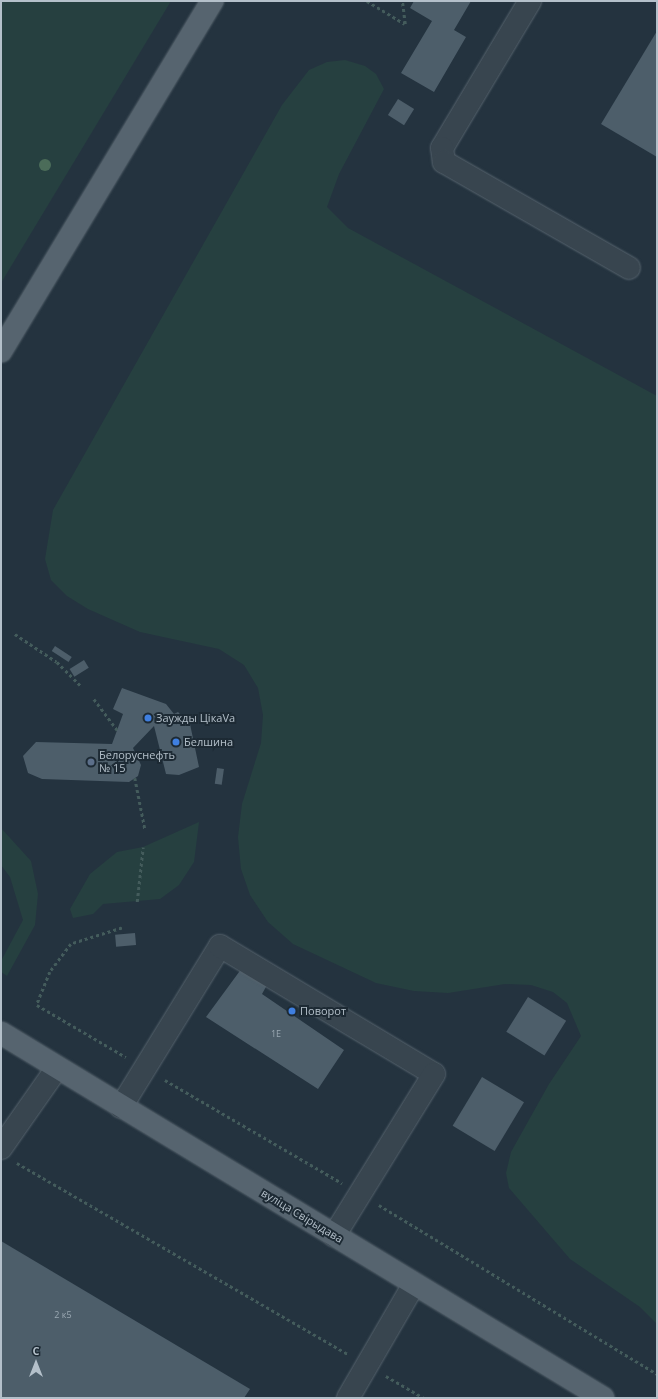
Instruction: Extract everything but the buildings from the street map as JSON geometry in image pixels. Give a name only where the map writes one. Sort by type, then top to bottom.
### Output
[{"type":"main road","points":[[1,351],[212,1]]},
{"type":"main road","name":"вуліца Свірыдава","points":[[1,1033],[334,1236],[604,1398]]},
{"type":"lane","points":[[530,1],[444,144],[444,162],[629,268]]},
{"type":"lane","points":[[121,1107],[220,946],[434,1074],[334,1236]]},
{"type":"lane","points":[[8,1155],[57,1068]]},
{"type":"lane","points":[[348,1398],[414,1284]]},
{"type":"path","points":[[366,1],[405,24],[402,1]]},
{"type":"path","points":[[15,634],[57,662],[80,686]]},
{"type":"path","points":[[94,699],[117,730]]},
{"type":"path","points":[[135,778],[145,829]]},
{"type":"path","points":[[137,902],[144,847]]},
{"type":"path","points":[[37,1005],[50,972],[71,944],[122,928]]},
{"type":"path","points":[[8,1155],[424,1398]]},
{"type":"green space","points":[[1,1],[171,1],[1,283]]},
{"type":"green space","points":[[345,60],[365,66],[376,74],[384,89],[339,174],[327,207],[348,228],[657,396],[657,1324],[640,1307],[570,1259],[509,1188],[506,1173],[511,1152],[549,1084],[581,1036],[567,1003],[553,992],[531,985],[505,984],[448,993],[414,991],[376,983],[293,944],[268,922],[250,895],[241,869],[238,837],[242,804],[261,743],[263,715],[258,688],[244,665],[219,649],[140,632],[88,609],[67,596],[51,580],[45,559],[53,510],[282,105],[309,70],[327,62]]},
{"type":"green space","points":[[199,822],[194,862],[179,885],[160,899],[103,904],[93,914],[73,918],[70,909],[90,874],[117,852],[143,847]]},
{"type":"green space","points":[[1,828],[31,861],[38,894],[35,925],[7,976],[1,972],[1,961],[23,920],[10,877],[1,865]]},
{"type":"place","name":"Заужды ЦікаVа","points":[[148,718]]},
{"type":"place","name":"Белшина","points":[[176,742]]},
{"type":"place","name":"Белоруснефть № 15","points":[[91,762]]},
{"type":"place","name":"Поворот","points":[[292,1011]]}]
